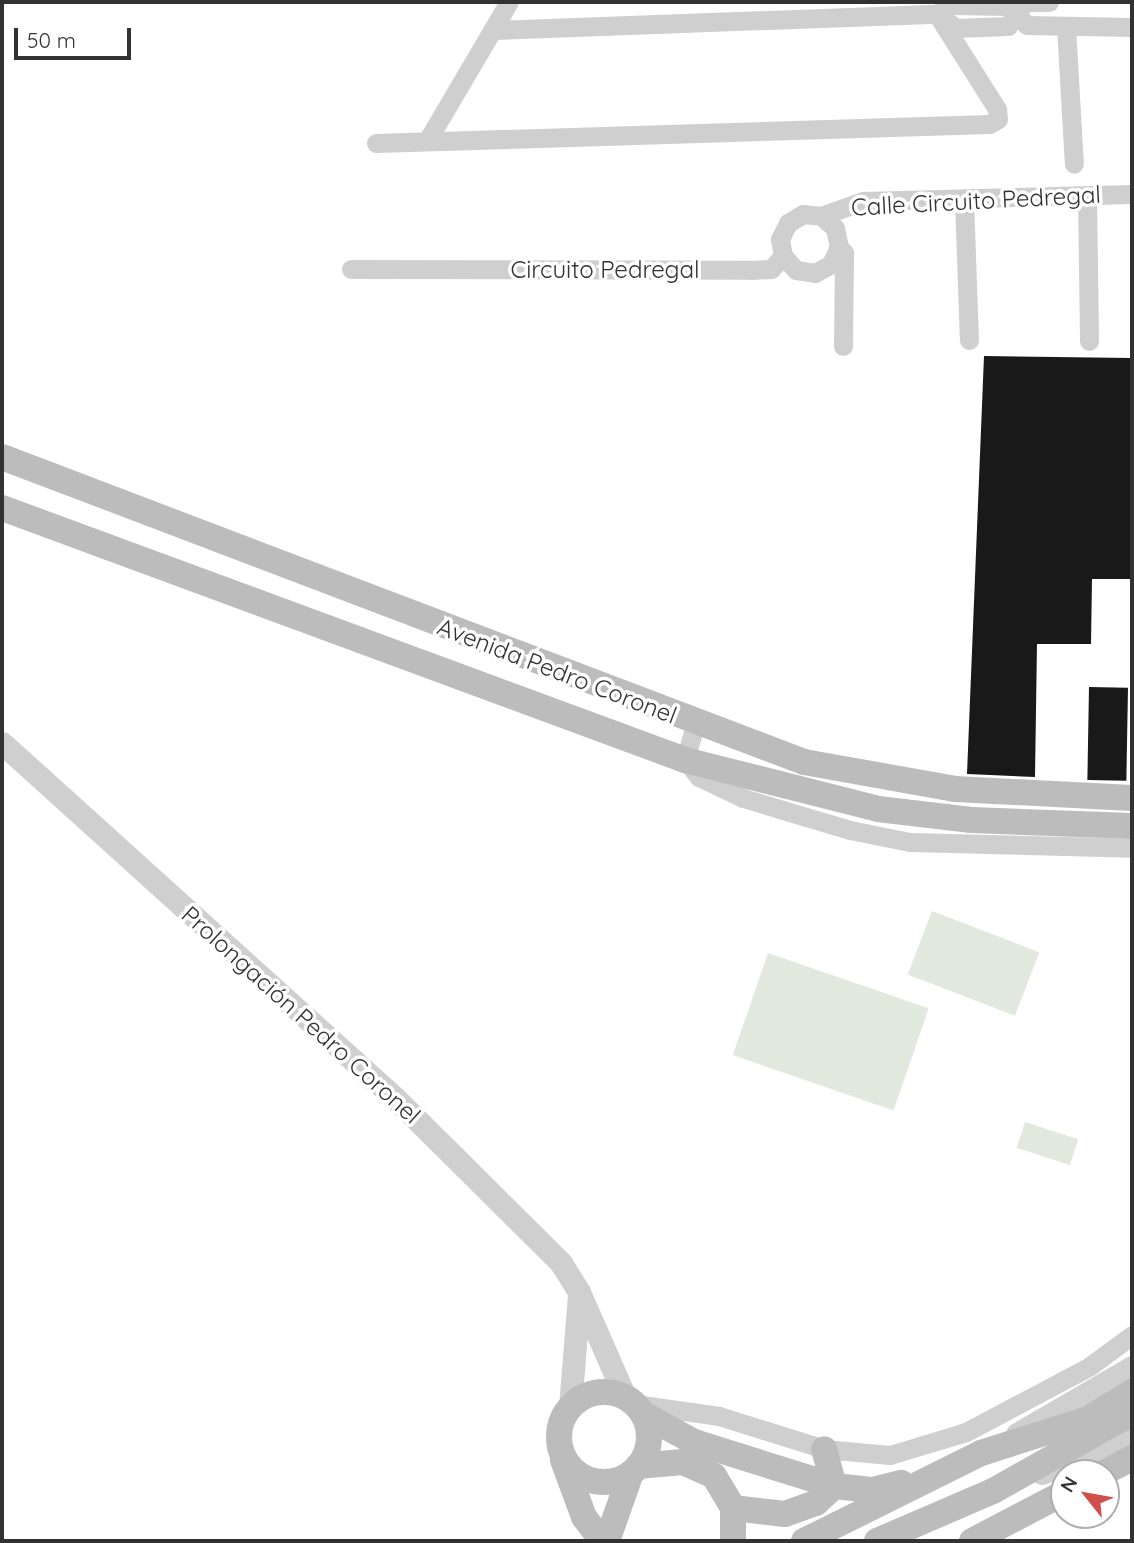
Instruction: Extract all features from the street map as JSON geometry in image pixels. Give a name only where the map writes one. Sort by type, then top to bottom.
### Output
[{"type":"main road","name":"Avenida Pedro Coronel","points":[[2,457],[695,725],[804,762],[895,781],[1047,795],[1132,799]]},
{"type":"main road","name":"Avenida Pedro Coronel","points":[[2,508],[685,760],[835,800],[971,820],[1132,826]]},
{"type":"main road","points":[[1090,797],[1112,788],[1132,789]]},
{"type":"main road","points":[[804,1541],[981,1453],[1088,1419],[1132,1392]]},
{"type":"main road","points":[[634,1405],[649,1441],[605,1541],[584,1517],[562,1455],[559,1430],[570,1407],[590,1394],[634,1405],[694,1442],[834,1486],[872,1490],[953,1468]]},
{"type":"main road","points":[[877,1541],[993,1491],[1132,1413]]},
{"type":"main road","points":[[824,1449],[834,1486]]},
{"type":"main road","points":[[562,1455],[587,1479],[612,1482],[635,1469],[683,1462],[701,1469],[719,1482],[733,1507],[733,1541]]},
{"type":"main road","points":[[733,1507],[785,1514],[816,1503],[834,1486]]},
{"type":"main road","points":[[972,1541],[1050,1500]]},
{"type":"street","points":[[427,141],[509,2]]},
{"type":"street","points":[[1023,11],[1049,2]]},
{"type":"street","points":[[493,30],[937,14],[950,5],[1009,6],[1066,27],[1132,27]]},
{"type":"street","points":[[376,143],[998,119],[997,109],[937,14]]},
{"type":"street","points":[[1066,27],[1074,164]]},
{"type":"street","name":"Calle Circuito Pedregal","points":[[821,216],[863,201],[1132,194]]},
{"type":"street","points":[[1087,195],[1089,341]]},
{"type":"street","points":[[964,199],[969,340]]},
{"type":"street","points":[[839,247],[831,264],[815,273],[796,270],[783,257],[780,239],[788,223],[803,214],[821,216],[835,228],[839,247],[844,253],[843,346]]},
{"type":"street","name":"Circuito Pedregal","points":[[351,269],[751,270],[771,269],[783,257]]},
{"type":"street","points":[[695,725],[685,760],[699,777],[743,798],[911,842],[1132,848]]},
{"type":"street","name":"Prolongación Pedro Coronel","points":[[6,746],[395,1098],[561,1263],[579,1292],[634,1405]]},
{"type":"street","points":[[971,820],[963,812],[972,799],[1034,802],[1047,795]]},
{"type":"street","points":[[570,1407],[579,1292]]},
{"type":"street","points":[[634,1405],[719,1416],[824,1449],[890,1455],[934,1446],[1090,1366],[1132,1335]]},
{"type":"street","points":[[981,1453],[1132,1367]]},
{"type":"street","points":[[993,1491],[1079,1460],[1132,1432]]},
{"type":"shaded area","points":[[932,911],[1039,952],[1015,1016],[908,974]]},
{"type":"shaded area","points":[[768,953],[929,1008],[894,1110],[733,1055]]},
{"type":"shaded area","points":[[1025,1122],[1078,1139],[1070,1165],[1017,1148]]},
{"type":"building","points":[[984,356],[1132,358],[1132,579],[1092,579],[1091,644],[1037,644],[1035,777],[967,774]]},
{"type":"building","points":[[1089,687],[1128,688],[1126,781],[1087,780]]}]
